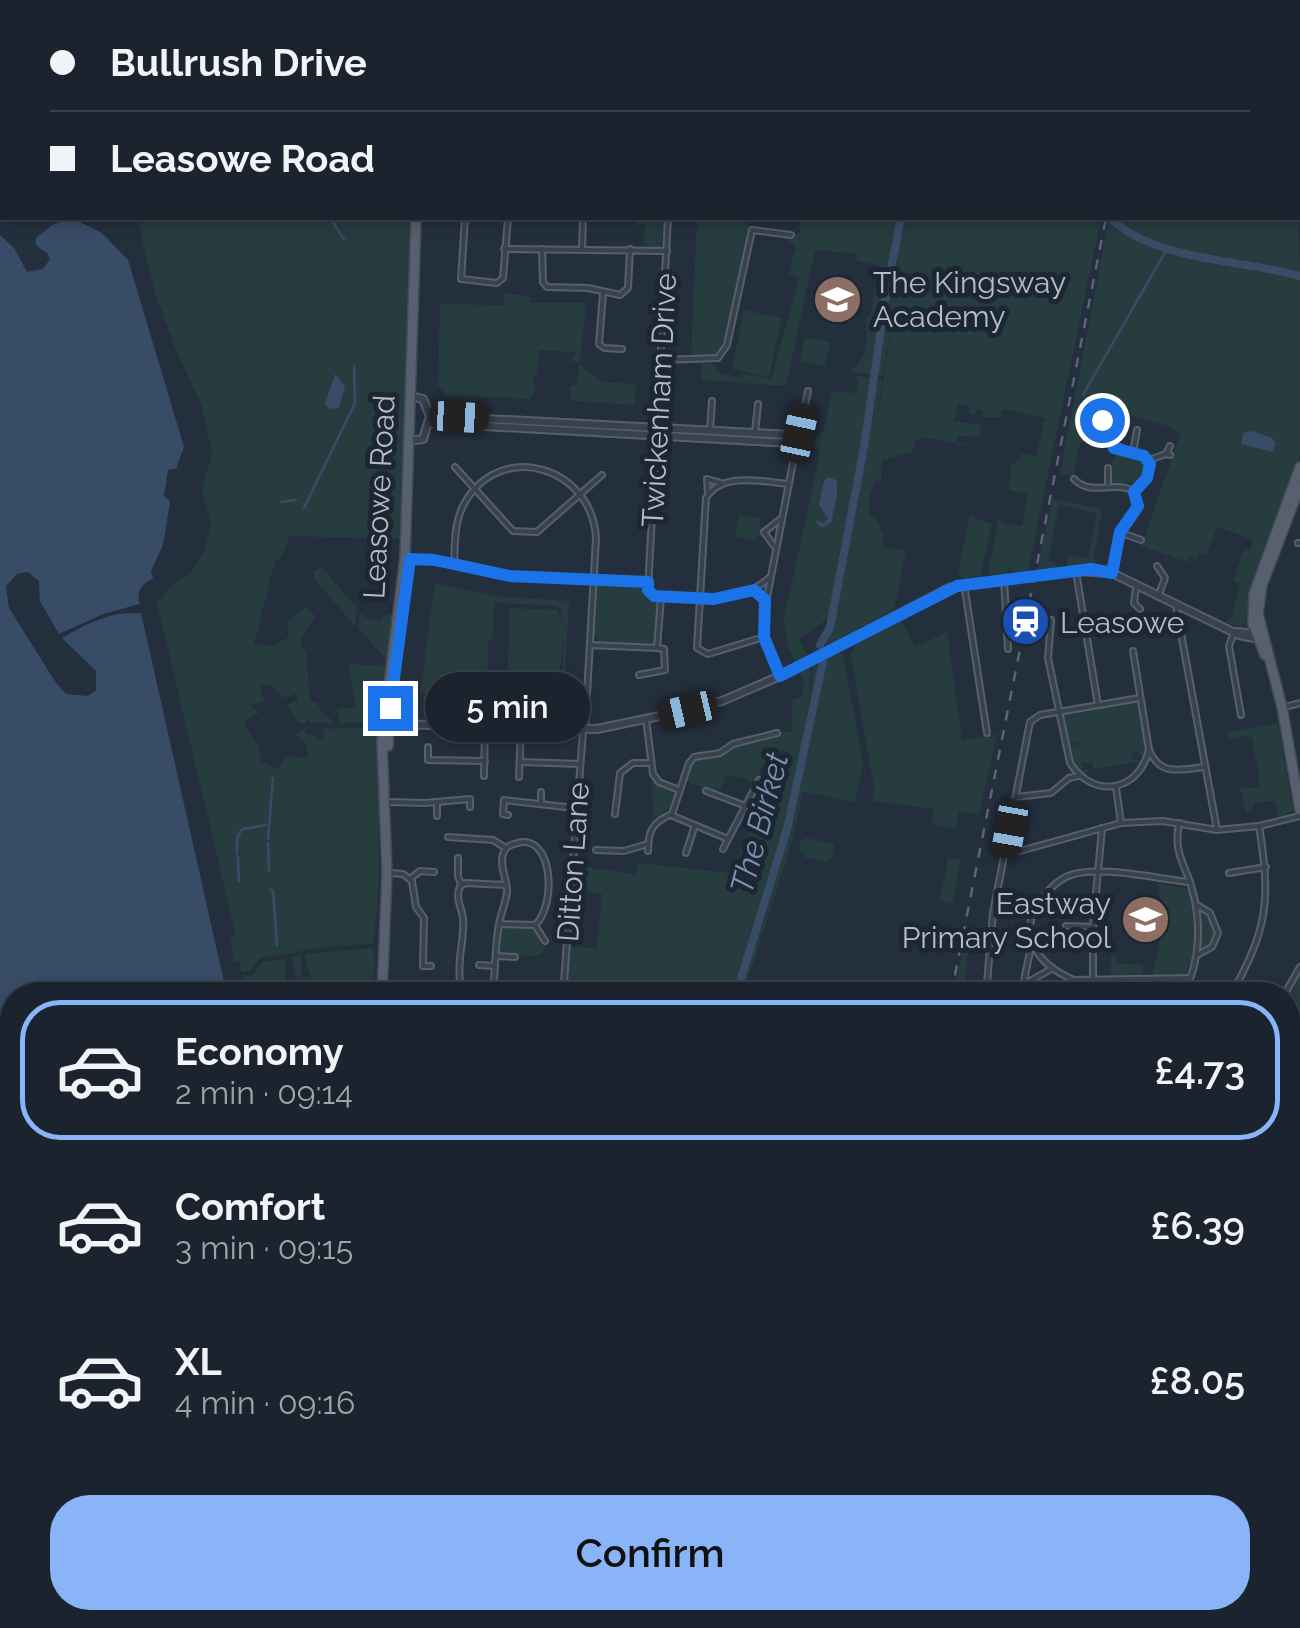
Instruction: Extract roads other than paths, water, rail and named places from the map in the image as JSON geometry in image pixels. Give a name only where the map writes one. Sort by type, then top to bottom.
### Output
[{"type":"main road","name":"Leasowe Road","points":[[382,982],[387,724],[407,559],[419,220]]},
{"type":"main road","points":[[1300,467],[1294,501],[1256,587],[1257,630],[1282,707],[1300,813]]},
{"type":"main road","points":[[1257,630],[1260,595],[1300,486]]},
{"type":"street","points":[[465,220],[461,279],[500,281],[508,220]]},
{"type":"street","points":[[582,249],[583,220]]},
{"type":"street","name":"Twickenham Drive","points":[[648,582],[668,220]]},
{"type":"street","points":[[662,360],[718,358],[727,345],[752,230],[791,235]]},
{"type":"street","points":[[504,249],[666,252]]},
{"type":"street","points":[[542,249],[544,285],[620,295],[627,290],[630,249]]},
{"type":"street","points":[[603,294],[600,347],[622,349]]},
{"type":"street","points":[[780,676],[764,637],[765,600],[808,391]]},
{"type":"street","name":"Leasowe Road","points":[[412,441],[423,438],[430,420],[426,404],[413,396]]},
{"type":"street","points":[[712,401],[712,433]]},
{"type":"street","points":[[755,435],[758,404]]},
{"type":"street","points":[[430,420],[793,435],[798,440]]},
{"type":"street","points":[[1092,423],[1101,422],[1103,435],[1112,441],[1114,451],[1133,452],[1149,460],[1168,455],[1170,446]]},
{"type":"street","points":[[1133,452],[1138,430]]},
{"type":"street","points":[[755,435],[791,443],[796,452]]},
{"type":"street","points":[[1134,492],[1147,478],[1149,460]]},
{"type":"street","points":[[455,466],[512,530],[537,532],[602,475]]},
{"type":"street","points":[[454,564],[456,525],[465,503],[475,489],[500,472],[525,467],[557,475],[581,494]]},
{"type":"street","points":[[1108,468],[1108,485]]},
{"type":"street","points":[[720,483],[707,479],[697,643],[700,652],[708,654],[764,637]]},
{"type":"street","points":[[708,494],[729,480],[789,484]]},
{"type":"street","points":[[1075,483],[1093,489],[1108,485],[1127,487],[1134,492],[1138,506],[1120,532],[1112,573]]},
{"type":"street","name":"Ditton Lane","points":[[564,982],[594,580],[595,527],[581,494]]},
{"type":"street","points":[[776,548],[764,532],[782,518]]},
{"type":"street","points":[[1120,532],[1141,540]]},
{"type":"street","points":[[407,559],[435,560],[509,576],[648,582],[650,594],[661,597],[700,599],[754,590],[770,578]]},
{"type":"street","points":[[1157,566],[1165,578],[1158,598]]},
{"type":"street","points":[[387,724],[584,729],[646,719],[722,701],[780,676],[927,598],[964,584],[1004,578],[1091,569],[1112,573],[1158,598],[1238,631],[1257,630]]},
{"type":"street","points":[[1076,571],[1098,705]]},
{"type":"street","points":[[1004,578],[1008,649]]},
{"type":"street","points":[[964,584],[988,733]]},
{"type":"street","points":[[1136,609],[1133,596],[1137,587]]},
{"type":"street","points":[[754,590],[765,600]]},
{"type":"street","points":[[657,648],[661,597]]},
{"type":"street","points":[[1176,606],[1217,830]]},
{"type":"street","points":[[1051,620],[1048,658],[1070,763],[1069,778]]},
{"type":"street","points":[[1238,631],[1257,630]]},
{"type":"street","points":[[1238,631],[1229,646],[1241,716]]},
{"type":"street","points":[[590,645],[664,649],[666,670],[639,675]]},
{"type":"street","points":[[1133,651],[1148,750],[1154,762],[1168,770],[1204,767]]},
{"type":"street","points":[[987,982],[991,931],[1030,722],[1040,715],[1140,698]]},
{"type":"street","points":[[1282,707],[1300,703]]},
{"type":"street","points":[[646,719],[651,763],[659,782],[680,790]]},
{"type":"street","points":[[484,776],[485,726]]},
{"type":"street","points":[[519,777],[521,727]]},
{"type":"street","points":[[672,814],[694,757],[720,753],[733,744],[776,732]]},
{"type":"street","points":[[428,747],[428,760],[484,761]]},
{"type":"street","points":[[1070,763],[1078,776],[1103,787],[1115,786],[1130,779],[1144,764],[1148,750]]},
{"type":"street","points":[[520,762],[580,764]]},
{"type":"street","points":[[1144,764],[1154,762]]},
{"type":"street","points":[[615,814],[620,773],[634,763],[651,763]]},
{"type":"street","points":[[1016,798],[1051,793],[1069,778],[1078,776]]},
{"type":"street","points":[[723,849],[759,780]]},
{"type":"street","points":[[1115,786],[1121,823]]},
{"type":"street","points":[[706,791],[744,806]]},
{"type":"street","points":[[541,792],[541,804]]},
{"type":"street","points":[[386,802],[470,799],[470,807]]},
{"type":"street","points":[[508,815],[504,814],[504,800],[576,808]]},
{"type":"street","points":[[437,802],[437,816]]},
{"type":"street","points":[[1005,855],[1121,823],[1178,823],[1217,830],[1259,826],[1300,813]]},
{"type":"street","points":[[672,814],[728,839]]},
{"type":"street","points":[[596,850],[648,848],[656,820],[672,814]]},
{"type":"street","points":[[1178,823],[1176,849],[1196,904],[1197,954],[1188,982]]},
{"type":"street","points":[[686,854],[695,824]]},
{"type":"street","points":[[1238,982],[1260,938],[1267,908],[1259,826]]},
{"type":"street","points":[[1092,982],[1092,927],[1102,828]]},
{"type":"street","points":[[448,838],[493,840],[506,848]]},
{"type":"street","points":[[499,924],[535,925],[545,916],[549,900],[542,851],[523,842],[506,848]]},
{"type":"street","points":[[542,851],[551,846]]},
{"type":"street","points":[[494,982],[507,885],[502,862],[506,848]]},
{"type":"street","points":[[458,858],[462,885],[457,898],[463,917],[458,958],[460,982]]},
{"type":"street","points":[[1229,873],[1266,867]]},
{"type":"street","points":[[387,873],[410,878],[420,871],[434,872]]},
{"type":"street","points":[[1024,982],[1032,942],[1028,923],[1046,893],[1067,876],[1097,872],[1190,882]]},
{"type":"street","points":[[410,878],[416,907],[424,918],[423,966],[430,966]]},
{"type":"street","points":[[462,885],[507,885]]},
{"type":"street","points":[[1196,904],[1210,912],[1218,933],[1212,946],[1197,954]]},
{"type":"street","points":[[535,925],[545,941]]},
{"type":"street","points":[[1066,926],[1092,927]]},
{"type":"street","points":[[1032,942],[1053,968],[1074,980],[1190,978]]},
{"type":"street","points":[[496,956],[516,957]]},
{"type":"street","points":[[479,965],[496,966]]},
{"type":"street","points":[[1028,982],[1053,968]]},
{"type":"water","points":[[76,220],[102,233],[128,260],[184,447],[176,469],[168,470],[164,495],[170,502],[163,545],[151,571],[153,578],[139,592],[140,604],[104,614],[59,634],[29,582],[18,587],[18,597],[71,684],[87,681],[79,661],[61,638],[109,616],[141,613],[224,982],[0,982],[0,226],[35,261],[36,238],[52,225]]},
{"type":"water","points":[[335,374],[345,387],[339,408],[330,409],[325,404]]},
{"type":"water","points":[[1252,431],[1272,438],[1276,444],[1273,452],[1241,444],[1243,433]]},
{"type":"water","points":[[828,477],[836,480],[837,494],[832,521],[822,528],[814,519],[823,523],[828,519],[819,504]]},
{"type":"waterway","points":[[331,220],[344,239]]},
{"type":"waterway","name":"The Birket","points":[[820,645],[830,627],[901,220]]},
{"type":"waterway","points":[[1113,220],[1150,243],[1175,251],[1300,276]]},
{"type":"waterway","points":[[1083,395],[1168,247]]},
{"type":"waterway","points":[[304,508],[355,403],[354,366]]},
{"type":"waterway","points":[[281,502],[296,500]]},
{"type":"waterway","name":"The Birket","points":[[740,982],[787,829],[823,662]]},
{"type":"waterway","points":[[268,839],[273,778]]},
{"type":"waterway","points":[[243,829],[266,825]]},
{"type":"waterway","points":[[237,854],[241,830]]},
{"type":"waterway","points":[[268,843],[269,871]]},
{"type":"waterway","points":[[238,857],[239,881]]},
{"type":"waterway","points":[[270,889],[277,945]]},
{"type":"waterway","name":"The Birket","points":[[744,957],[750,955]]},
{"type":"railway","points":[[954,982],[1106,220]]},
{"type":"place","name":"The Kingsway Academy","points":[[838,299]]},
{"type":"place","name":"Leasowe","points":[[1025,622]]},
{"type":"place","name":"Eastway Primary School","points":[[1146,920]]}]
